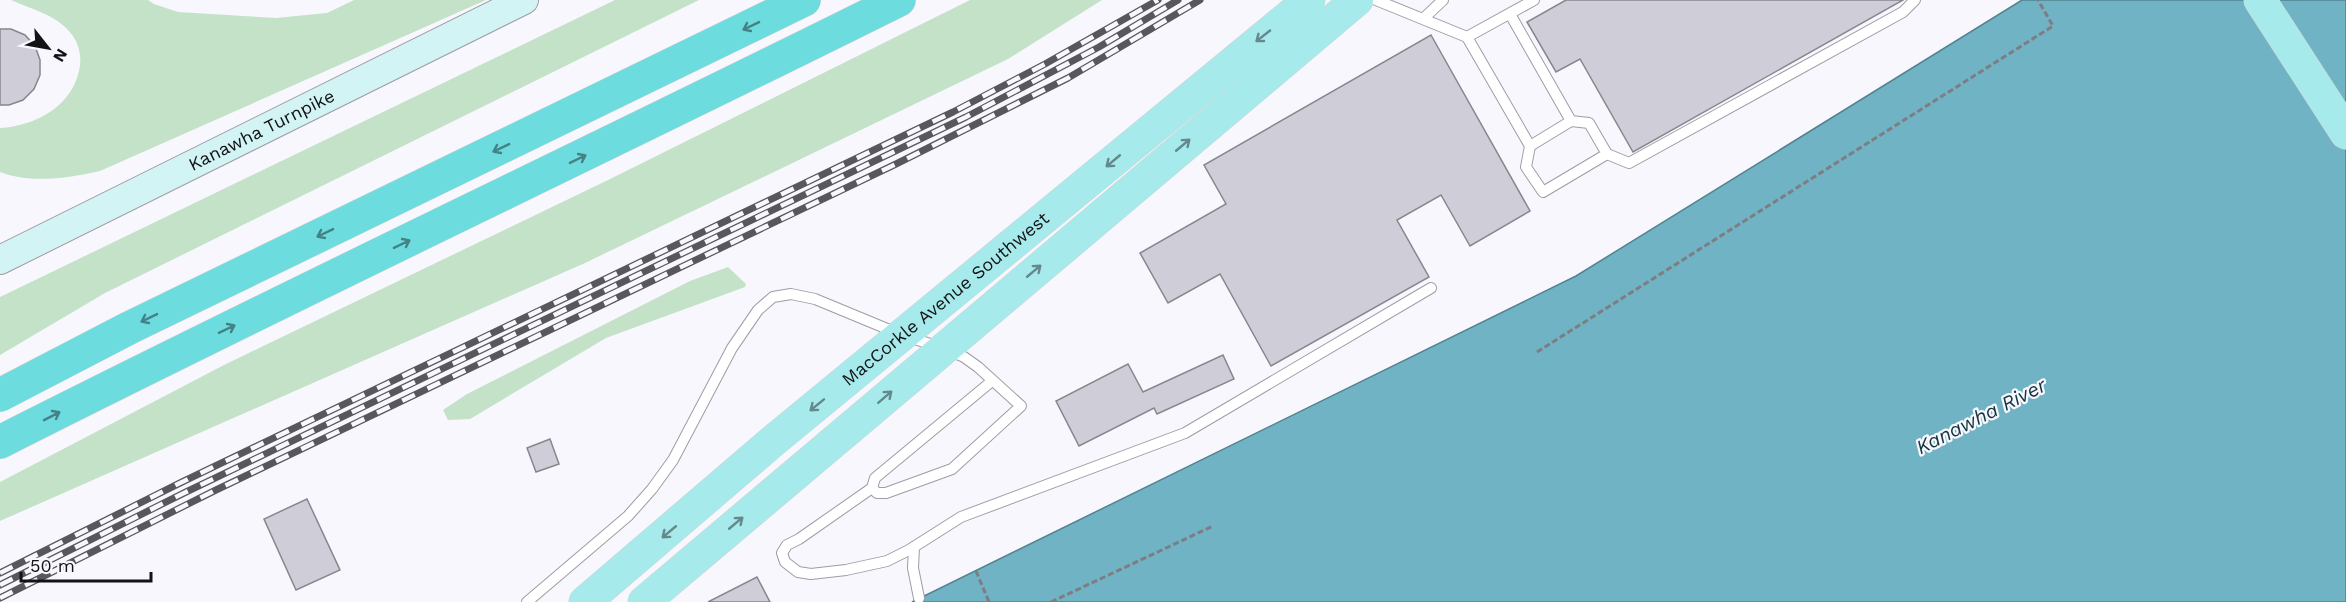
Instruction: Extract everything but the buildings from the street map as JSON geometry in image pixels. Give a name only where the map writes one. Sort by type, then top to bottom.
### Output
[{"type":"highway","points":[[0,395],[129,328],[804,0]]},
{"type":"highway","points":[[0,442],[164,359],[675,112],[899,0]]},
{"type":"main road","name":"Kanawha Turnpike","points":[[0,260],[524,0]]},
{"type":"main road","name":"MacCorkle Avenue Southwest","points":[[585,602],[773,441],[1309,0]]},
{"type":"main road","name":"MacCorkle Avenue Southwest","points":[[644,602],[1357,0]]},
{"type":"main road","points":[[2260,0],[2346,133]]},
{"type":"lane","points":[[1376,0],[1467,37],[1530,146],[1526,167],[1543,192],[1607,154]]},
{"type":"lane","points":[[1424,18],[1443,0]]},
{"type":"lane","points":[[1467,37],[1534,0]]},
{"type":"lane","points":[[1530,146],[1571,121],[1590,123],[1607,154],[1629,163],[1903,12],[1915,0]]},
{"type":"lane","points":[[1510,14],[1571,121]]},
{"type":"lane","points":[[992,381],[875,478],[872,488],[799,540],[787,545],[782,553],[785,562],[798,572],[811,574],[846,570],[886,561],[914,547],[961,517],[1185,433],[1431,288]]},
{"type":"lane","points":[[527,602],[628,516],[652,489],[673,460],[732,348],[758,310],[773,297],[790,294],[816,299],[902,335],[964,357],[1022,406],[952,469],[886,493],[877,494],[872,488]]},
{"type":"lane","points":[[914,547],[913,568],[919,598]]},
{"type":"path","points":[[1537,352],[2053,26],[2038,0]]},
{"type":"path","points":[[1051,602],[1213,526]]},
{"type":"path","points":[[976,572],[989,602]]},
{"type":"green space","points":[[11,0],[148,0],[178,12],[276,18],[327,13],[354,0],[486,0],[100,171],[63,178],[37,179],[0,172],[0,128],[38,119],[60,104],[75,84],[80,67],[80,53],[73,36],[60,23]]},
{"type":"green space","points":[[615,0],[699,0],[105,293],[0,355],[0,297]]},
{"type":"green space","points":[[970,0],[1102,0],[1008,59],[585,263],[0,521],[0,482],[224,365],[608,180]]},
{"type":"green space","points":[[728,267],[746,284],[745,287],[606,338],[470,419],[448,420],[443,410],[467,394],[690,281]]},
{"type":"water","name":"Kanawha River","points":[[2022,0],[2346,0],[2346,602],[912,602],[1576,276]]},
{"type":"railway","points":[[0,573],[182,482],[953,112],[1045,64],[1158,0]]},
{"type":"railway","points":[[0,585],[186,492],[966,117],[1099,47],[1178,0]]},
{"type":"railway","points":[[0,598],[216,490],[896,164],[1068,78],[1200,0]]}]
